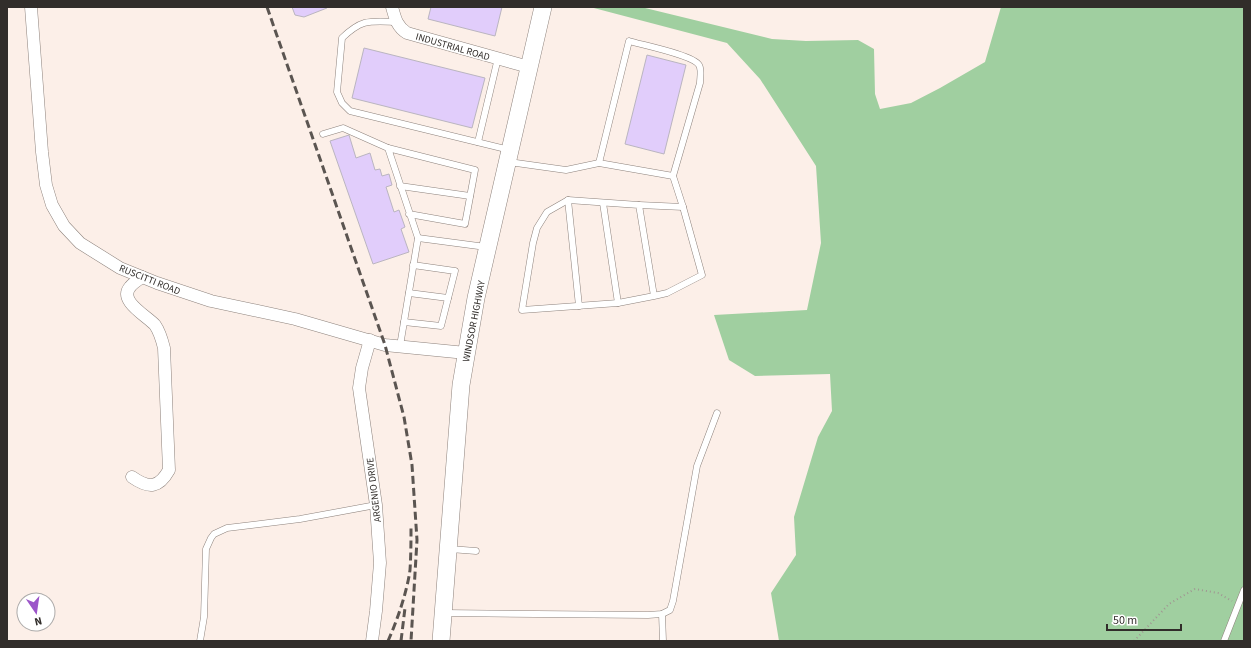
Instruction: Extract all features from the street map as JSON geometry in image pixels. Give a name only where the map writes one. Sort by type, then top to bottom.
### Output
[{"type":"main road","name":"WINDSOR HIGHWAY","points":[[440,641],[461,385],[466,353],[476,298],[543,7]]},
{"type":"street","name":"RUSCITTI ROAD","points":[[31,7],[42,152],[46,185],[52,205],[64,226],[80,243],[120,268],[211,301],[294,320],[385,345],[466,353]]},
{"type":"street","points":[[392,7],[396,22]]},
{"type":"street","name":"INDUSTRIAL ROAD","points":[[396,22],[402,30],[408,33],[529,67]]},
{"type":"street","points":[[132,477],[141,483],[150,486],[164,480],[169,470],[164,348],[161,335],[155,325],[130,303],[127,295],[129,288],[142,277]]},
{"type":"street","name":"ARGENIO DRIVE","points":[[370,340],[362,368],[359,388],[376,505],[380,563],[372,641]]},
{"type":"lane","points":[[396,22],[368,21],[353,27],[342,38],[337,92],[342,103],[350,111],[478,142],[509,156],[566,170],[599,163],[673,176]]},
{"type":"lane","points":[[599,163],[629,41],[688,57],[698,63],[701,69],[700,83],[673,176],[683,207],[702,275],[667,293],[654,296],[618,303],[522,310],[533,243],[537,228],[547,212],[568,200],[683,207]]},
{"type":"lane","points":[[478,142],[498,58]]},
{"type":"lane","points":[[323,134],[343,128],[388,148],[475,170],[465,224],[409,214]]},
{"type":"lane","points":[[388,148],[418,238],[400,346]]},
{"type":"lane","points":[[400,186],[470,196]]},
{"type":"lane","points":[[568,200],[579,306]]},
{"type":"lane","points":[[603,203],[618,303]]},
{"type":"lane","points":[[639,205],[654,296]]},
{"type":"lane","points":[[418,238],[488,247]]},
{"type":"lane","points":[[404,322],[442,326],[455,271],[413,265]]},
{"type":"lane","points":[[409,293],[448,298]]},
{"type":"lane","points":[[443,613],[640,615],[662,614],[670,610],[673,602],[697,466],[717,413]]},
{"type":"lane","points":[[200,641],[204,617],[206,549],[214,534],[226,528],[300,519],[376,505]]},
{"type":"lane","points":[[448,549],[476,550]]},
{"type":"lane","points":[[1224,641],[1244,590]]},
{"type":"lane","points":[[662,614],[663,641]]},
{"type":"path","points":[[1134,641],[1169,604],[1195,589],[1218,593],[1238,604]]},
{"type":"green space","points":[[590,7],[641,7],[772,39],[806,41],[858,40],[874,49],[875,94],[880,109],[911,103],[985,62],[1001,7],[1244,7],[1244,641],[779,641],[771,593],[796,555],[794,517],[818,437],[832,411],[830,374],[755,376],[729,360],[714,315],[807,310],[821,243],[816,166],[760,79],[727,43]]},
{"type":"building","points":[[292,7],[327,8],[304,17],[295,15]]},
{"type":"building","points":[[431,7],[502,7],[495,36],[428,19]]},
{"type":"building","points":[[364,48],[485,78],[472,128],[352,98]]},
{"type":"building","points":[[647,55],[686,65],[664,154],[625,144]]},
{"type":"building","points":[[349,135],[356,158],[370,153],[375,170],[380,169],[382,176],[389,174],[392,185],[386,187],[394,212],[399,210],[405,227],[401,229],[409,252],[373,264],[330,141]]},
{"type":"railway","points":[[267,7],[385,345],[404,417],[412,465],[417,540],[411,641]]},
{"type":"railway","points":[[388,641],[395,625],[409,579],[411,526]]},
{"type":"railway","points":[[401,641],[405,608]]}]
